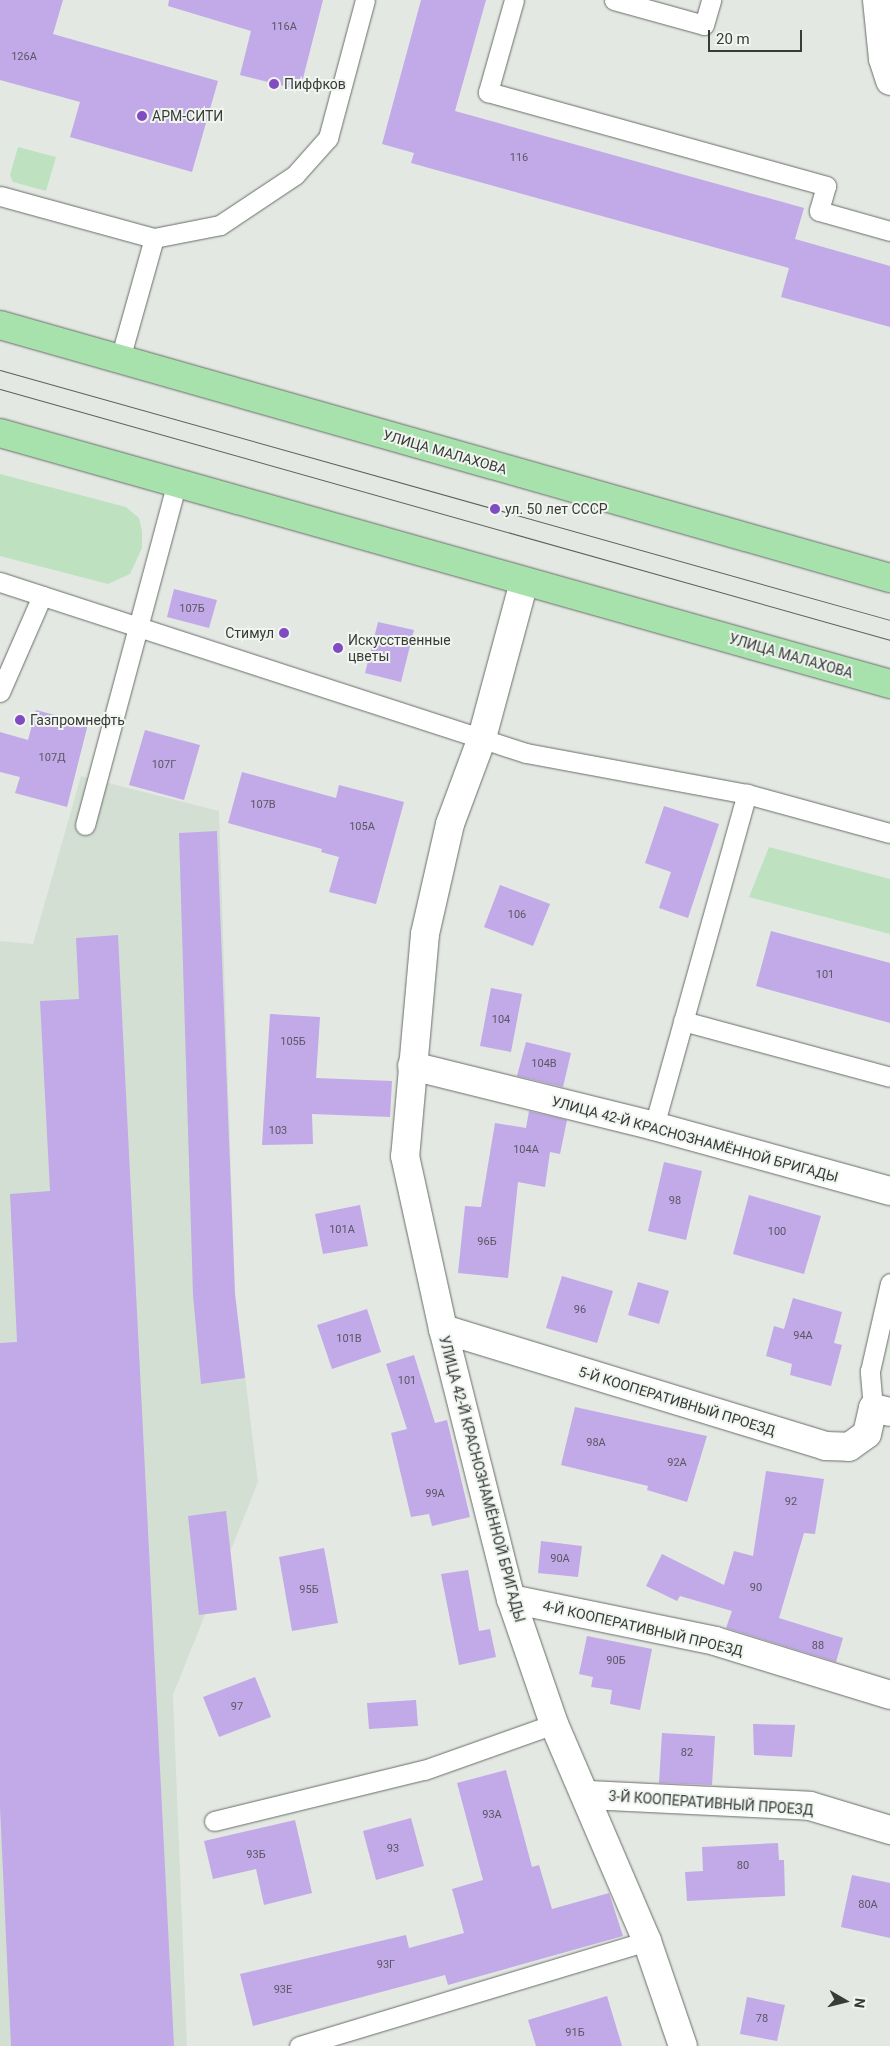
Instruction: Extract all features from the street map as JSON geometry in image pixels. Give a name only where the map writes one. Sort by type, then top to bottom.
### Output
[{"type":"main road","name":"УЛИЦА МАЛАХОВА","points":[[0,325],[890,578]]},
{"type":"main road","name":"УЛИЦА МАЛАХОВА","points":[[0,433],[890,684]]},
{"type":"street","points":[[877,0],[883,59],[890,80]]},
{"type":"street","name":"УЛИЦА 42-Й КРАСНОЗНАМЁННОЙ БРИГАДЫ","points":[[524,582],[482,738],[450,824],[425,934],[405,1156],[443,1329],[511,1599],[554,1724],[588,1795],[647,1940],[683,2046]]},
{"type":"street","name":"УЛИЦА 42-Й КРАСНОЗНАМЁННОЙ БРИГАДЫ","points":[[412,1066],[654,1126],[890,1191]]},
{"type":"street","name":"5-Й КООПЕРАТИВНЫЙ ПРОЕЗД","points":[[443,1329],[825,1446],[849,1447],[867,1434],[882,1410]]},
{"type":"street","name":"4-Й КООПЕРАТИВНЫЙ ПРОЕЗД","points":[[511,1599],[715,1641],[890,1695]]},
{"type":"street","name":"3-Й КООПЕРАТИВНЫЙ ПРОЕЗД","points":[[588,1795],[810,1806],[890,1830]]},
{"type":"lane","points":[[0,196],[154,238],[220,225],[295,175],[328,138],[365,0]]},
{"type":"lane","points":[[514,0],[488,92],[826,186],[820,211],[890,231]]},
{"type":"lane","points":[[614,0],[704,25],[711,0]]},
{"type":"lane","points":[[120,359],[154,238]]},
{"type":"lane","points":[[85,824],[177,482]]},
{"type":"lane","points":[[0,582],[138,624],[206,652],[526,753],[748,794],[890,833]]},
{"type":"lane","points":[[0,692],[42,596]]},
{"type":"lane","points":[[654,1126],[748,794]]},
{"type":"lane","points":[[683,1021],[890,1077]]},
{"type":"lane","points":[[882,1410],[870,1371],[890,1283]]},
{"type":"lane","points":[[214,1821],[424,1770],[554,1724]]},
{"type":"lane","points":[[299,2046],[647,1940]]},
{"type":"shaded area","points":[[81,776],[219,811],[235,1294],[258,1482],[173,1695],[187,2046],[0,2046],[0,941],[33,944]]},
{"type":"green space","points":[[18,147],[56,157],[46,191],[13,182],[10,175]]},
{"type":"green space","points":[[0,474],[126,507],[139,518],[142,531],[142,548],[130,574],[108,584],[0,556]]},
{"type":"green space","points":[[769,847],[890,879],[890,934],[749,897]]},
{"type":"building","name":"АРМ-СИТИ","points":[[0,0],[63,0],[53,34],[218,81],[192,172],[70,137],[80,102],[0,80]]},
{"type":"building","points":[[169,0],[323,0],[300,90],[240,75],[251,31],[168,6]]},
{"type":"building","points":[[421,0],[486,0],[455,111],[804,208],[795,239],[890,266],[890,327],[781,297],[789,268],[411,163],[414,153],[382,144]]},
{"type":"building","points":[[174,589],[217,600],[209,628],[167,617]]},
{"type":"building","points":[[378,622],[414,630],[401,682],[365,673]]},
{"type":"building","points":[[36,710],[88,724],[67,807],[15,793],[20,777],[0,772],[0,732],[28,740]]},
{"type":"building","points":[[145,730],[200,745],[184,800],[129,785]]},
{"type":"building","points":[[242,772],[336,798],[339,785],[404,802],[376,904],[329,892],[339,857],[321,852],[322,849],[228,823]]},
{"type":"building","points":[[664,806],[719,824],[688,918],[659,908],[671,872],[645,863]]},
{"type":"building","points":[[217,831],[235,1294],[245,1378],[201,1384],[193,1295],[179,833]]},
{"type":"building","points":[[500,885],[550,904],[533,946],[484,927]]},
{"type":"building","points":[[771,931],[890,963],[890,1023],[756,986]]},
{"type":"building","points":[[118,935],[174,2046],[11,2046],[0,1807],[0,1343],[17,1342],[10,1194],[50,1191],[40,1001],[79,999],[76,938]]},
{"type":"building","points":[[491,988],[522,994],[511,1052],[480,1046]]},
{"type":"building","points":[[270,1014],[320,1017],[316,1078],[392,1081],[390,1117],[312,1114],[313,1144],[262,1145]]},
{"type":"building","points":[[526,1042],[571,1053],[563,1087],[517,1076]]},
{"type":"building","points":[[529,1111],[567,1120],[560,1154],[550,1152],[545,1187],[518,1182],[508,1278],[458,1273],[465,1206],[481,1207],[495,1123],[526,1128]]},
{"type":"building","points":[[664,1162],[702,1171],[686,1240],[648,1231]]},
{"type":"building","points":[[749,1195],[821,1216],[804,1274],[733,1254]]},
{"type":"building","points":[[360,1205],[368,1246],[323,1254],[315,1214]]},
{"type":"building","points":[[562,1276],[613,1291],[597,1343],[546,1328]]},
{"type":"building","points":[[638,1282],[669,1291],[659,1324],[628,1315]]},
{"type":"building","points":[[793,1298],[842,1312],[834,1343],[842,1345],[831,1386],[790,1375],[792,1364],[766,1356],[774,1326],[784,1329]]},
{"type":"building","points":[[367,1309],[381,1352],[332,1369],[317,1325]]},
{"type":"building","points":[[414,1355],[435,1423],[447,1420],[470,1517],[432,1526],[429,1514],[411,1517],[391,1433],[407,1429],[386,1364]]},
{"type":"building","points":[[575,1407],[707,1436],[687,1502],[647,1490],[648,1486],[561,1465]]},
{"type":"building","points":[[766,1471],[824,1479],[815,1534],[804,1533],[779,1618],[843,1638],[836,1662],[726,1628],[732,1611],[680,1596],[677,1601],[646,1586],[662,1554],[724,1585],[734,1551],[753,1556]]},
{"type":"building","points":[[226,1511],[237,1610],[199,1615],[188,1516]]},
{"type":"building","points":[[541,1541],[582,1546],[578,1577],[538,1573]]},
{"type":"building","points":[[324,1548],[338,1623],[292,1631],[279,1557]]},
{"type":"building","points":[[468,1570],[479,1631],[490,1629],[496,1657],[459,1665],[441,1574]]},
{"type":"building","points":[[587,1636],[652,1649],[640,1710],[610,1704],[612,1690],[591,1687],[593,1677],[579,1674]]},
{"type":"building","points":[[255,1677],[271,1717],[219,1737],[203,1697]]},
{"type":"building","points":[[416,1700],[418,1726],[369,1729],[367,1703]]},
{"type":"building","points":[[753,1724],[795,1725],[792,1757],[754,1755]]},
{"type":"building","points":[[662,1733],[715,1736],[712,1785],[659,1783]]},
{"type":"building","points":[[506,1770],[532,1867],[539,1865],[552,1909],[609,1893],[623,1936],[448,1985],[445,1975],[253,2026],[240,1974],[406,1935],[409,1948],[464,1933],[452,1889],[483,1880],[457,1783]]},
{"type":"building","points":[[411,1818],[424,1866],[376,1880],[363,1831]]},
{"type":"building","points":[[295,1820],[312,1893],[264,1905],[256,1869],[213,1879],[204,1841]]},
{"type":"building","points":[[778,1843],[779,1860],[784,1860],[785,1896],[687,1901],[685,1872],[703,1871],[702,1847]]},
{"type":"building","points":[[852,1875],[890,1883],[890,1938],[841,1927]]},
{"type":"building","points":[[607,1996],[622,2046],[536,2046],[528,2020]]},
{"type":"building","points":[[747,1997],[785,2005],[777,2041],[740,2034]]},
{"type":"tram line","points":[[0,370],[890,620]]},
{"type":"tram line","points":[[0,389],[890,640]]},
{"type":"place","name":"Пиффков","points":[[274,84]]},
{"type":"place","name":"АРМ-СИТИ","points":[[142,116]]},
{"type":"place","name":"ул. 50 лет СССР","points":[[495,509]]},
{"type":"place","name":"Стимул","points":[[284,633]]},
{"type":"place","name":"Искусственные цветы","points":[[338,648]]},
{"type":"place","name":"Газпромнефть","points":[[20,720]]}]
